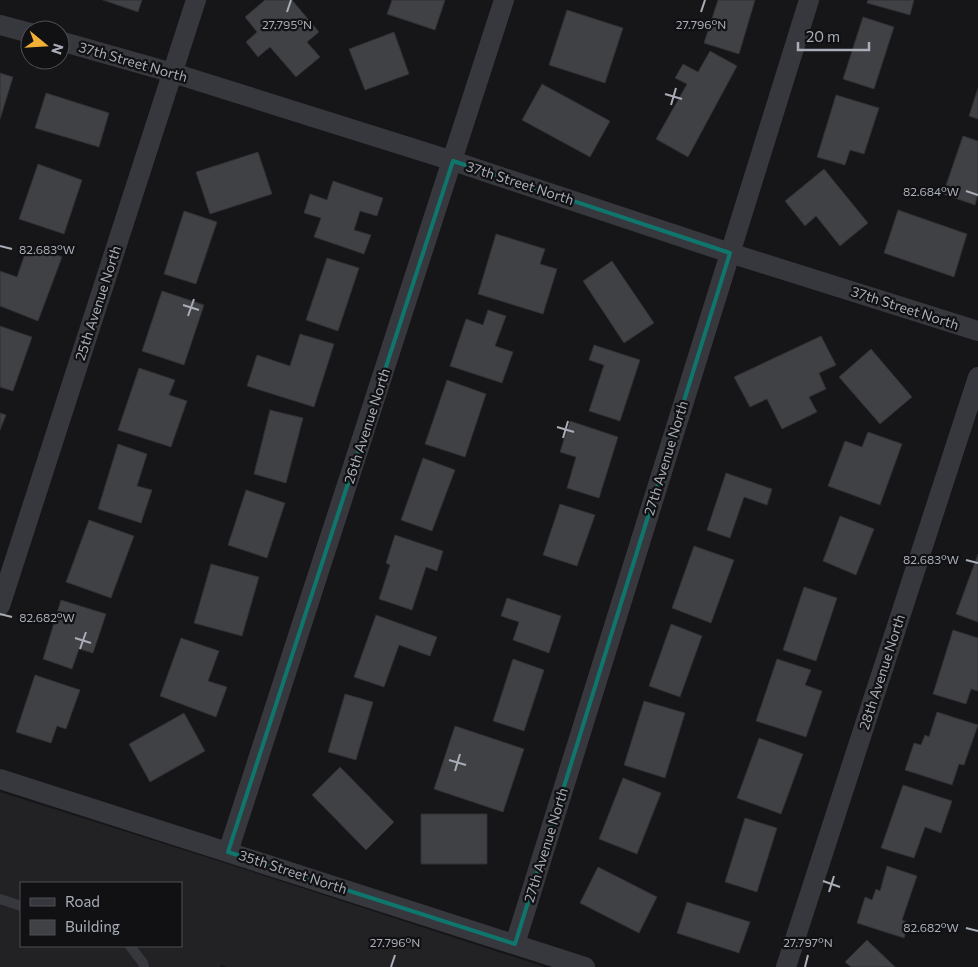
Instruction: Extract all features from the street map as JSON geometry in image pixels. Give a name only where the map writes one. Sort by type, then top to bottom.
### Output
[{"type":"street","name":"25th Avenue North","points":[[0,606],[196,0]]},
{"type":"street","name":"26th Avenue North","points":[[228,852],[504,0]]},
{"type":"street","name":"27th Avenue North","points":[[515,944],[809,0]]},
{"type":"street","points":[[0,24],[20,30]]},
{"type":"street","name":"37th Street North","points":[[70,45],[173,73],[453,160],[730,253],[978,331]]},
{"type":"street","name":"28th Avenue North","points":[[786,967],[978,377]]},
{"type":"street","name":"35th Street North","points":[[0,779],[585,967]]},
{"type":"lane","points":[[0,899],[20,906]]},
{"type":"lane","points":[[131,947],[144,967]]},
{"type":"highlighted area","points":[[453,161],[730,253],[515,944],[228,852]]},
{"type":"shaded area","points":[[0,792],[545,967],[227,967],[221,965],[220,967],[0,967]]},
{"type":"building","points":[[103,0],[142,0],[138,12]]},
{"type":"building","points":[[265,0],[292,0],[319,32],[307,42],[320,57],[296,77],[270,47],[258,57],[246,42],[257,32],[245,17]]},
{"type":"building","points":[[392,0],[445,0],[435,30],[387,14]]},
{"type":"building","points":[[718,0],[755,0],[739,54],[704,43]]},
{"type":"building","points":[[868,0],[914,0],[910,15],[867,3]]},
{"type":"building","points":[[567,10],[623,28],[605,83],[549,65]]},
{"type":"building","points":[[863,17],[894,27],[874,89],[843,79]]},
{"type":"building","points":[[394,32],[409,74],[365,90],[349,49]]},
{"type":"building","points":[[710,51],[737,66],[688,157],[656,139],[687,84],[675,78],[683,64],[698,72]]},
{"type":"building","points":[[0,73],[13,77],[0,119]]},
{"type":"building","points":[[542,84],[610,121],[590,157],[522,120]]},
{"type":"building","points":[[978,88],[978,119],[969,116]]},
{"type":"building","points":[[46,93],[109,113],[99,147],[35,128]]},
{"type":"building","points":[[836,95],[879,108],[864,154],[850,150],[845,165],[817,157]]},
{"type":"building","points":[[963,136],[978,141],[978,194],[975,205],[943,194]]},
{"type":"building","points":[[258,152],[272,194],[210,214],[196,172]]},
{"type":"building","points":[[38,164],[82,180],[64,234],[19,219]]},
{"type":"building","points":[[824,169],[868,223],[840,246],[816,216],[805,226],[785,201]]},
{"type":"building","points":[[333,181],[383,198],[377,216],[360,211],[354,230],[371,235],[364,254],[314,237],[321,218],[304,213],[310,194],[327,200]]},
{"type":"building","points":[[898,210],[967,234],[954,277],[884,253]]},
{"type":"building","points":[[184,211],[217,222],[196,284],[164,274]]},
{"type":"building","points":[[496,234],[545,249],[540,264],[557,269],[543,314],[478,294]]},
{"type":"building","points":[[28,245],[62,257],[38,321],[0,306],[0,271],[17,277]]},
{"type":"building","points":[[327,258],[359,268],[338,331],[306,320]]},
{"type":"building","points":[[612,261],[654,323],[624,343],[583,281]]},
{"type":"building","points":[[162,291],[204,305],[184,365],[142,351]]},
{"type":"building","points":[[488,310],[506,316],[495,346],[513,352],[502,383],[450,366],[466,319],[483,325]]},
{"type":"building","points":[[0,326],[32,337],[13,391],[0,387]]},
{"type":"building","points":[[300,334],[334,344],[314,407],[247,386],[257,355],[290,366]]},
{"type":"building","points":[[821,336],[836,365],[819,373],[826,389],[809,397],[817,412],[782,429],[767,399],[750,407],[734,377]]},
{"type":"building","points":[[594,345],[640,360],[620,421],[589,411],[604,365],[589,360]]},
{"type":"building","points":[[871,349],[912,397],[880,424],[839,377]]},
{"type":"building","points":[[139,368],[175,380],[169,395],[187,401],[171,447],[118,430]]},
{"type":"building","points":[[447,380],[486,394],[465,457],[425,444]]},
{"type":"building","points":[[270,410],[303,418],[286,483],[254,474]]},
{"type":"building","points":[[0,413],[6,415],[0,430]]},
{"type":"building","points":[[570,421],[618,437],[599,498],[567,488],[576,457],[560,452]]},
{"type":"building","points":[[868,432],[902,444],[880,505],[828,486],[845,441],[862,447]]},
{"type":"building","points":[[118,444],[147,454],[137,486],[152,490],[141,523],[98,509]]},
{"type":"building","points":[[423,458],[455,470],[432,531],[401,520]]},
{"type":"building","points":[[726,473],[772,489],[767,505],[744,497],[730,538],[707,530]]},
{"type":"building","points":[[246,490],[285,503],[267,558],[228,545]]},
{"type":"building","points":[[560,504],[595,515],[577,566],[543,555]]},
{"type":"building","points":[[840,516],[874,529],[856,575],[823,561]]},
{"type":"building","points":[[89,520],[134,536],[111,598],[66,582]]},
{"type":"building","points":[[395,535],[443,551],[437,571],[426,567],[412,610],[379,599],[390,565],[386,563]]},
{"type":"building","points":[[694,546],[734,560],[711,623],[672,608]]},
{"type":"building","points":[[978,554],[978,622],[956,614]]},
{"type":"building","points":[[211,564],[259,577],[242,636],[194,623]]},
{"type":"building","points":[[804,587],[837,598],[816,661],[783,650]]},
{"type":"building","points":[[507,598],[561,616],[549,653],[513,640],[519,622],[501,616]]},
{"type":"building","points":[[61,600],[106,614],[93,653],[79,649],[72,669],[43,659]]},
{"type":"building","points":[[376,615],[437,637],[430,656],[399,645],[384,687],[354,677]]},
{"type":"building","points":[[671,624],[702,636],[680,697],[649,686]]},
{"type":"building","points":[[953,630],[978,638],[978,691],[971,689],[966,704],[933,694]]},
{"type":"building","points":[[181,638],[219,651],[208,681],[227,687],[216,717],[160,696]]},
{"type":"building","points":[[513,659],[544,670],[524,731],[493,721]]},
{"type":"building","points":[[777,659],[811,670],[805,685],[822,691],[806,737],[756,721]]},
{"type":"building","points":[[35,675],[80,690],[66,729],[57,726],[51,743],[16,732]]},
{"type":"building","points":[[345,694],[373,702],[356,760],[328,752]]},
{"type":"building","points":[[644,701],[685,713],[665,778],[624,765]]},
{"type":"building","points":[[937,712],[978,725],[964,765],[959,764],[952,785],[905,770],[914,743],[921,745],[925,735],[929,737]]},
{"type":"building","points":[[184,713],[205,751],[150,782],[129,744]]},
{"type":"building","points":[[455,726],[524,749],[503,812],[434,789]]},
{"type":"building","points":[[759,738],[803,754],[781,814],[737,798]]},
{"type":"building","points":[[340,767],[394,822],[366,850],[312,795]]},
{"type":"building","points":[[623,778],[661,793],[637,854],[599,839]]},
{"type":"building","points":[[903,785],[952,801],[941,833],[925,827],[914,858],[881,848]]},
{"type":"building","points":[[421,814],[487,814],[487,864],[421,864]]},
{"type":"building","points":[[745,818],[777,828],[757,892],[725,882]]},
{"type":"building","points":[[887,866],[917,876],[902,920],[909,923],[904,938],[857,923],[865,897],[872,900],[876,889],[880,891]]},
{"type":"building","points":[[598,867],[657,897],[639,933],[580,903]]},
{"type":"building","points":[[687,902],[750,922],[739,953],[677,933]]},
{"type":"building","points":[[867,940],[895,967],[851,967],[845,962]]}]
